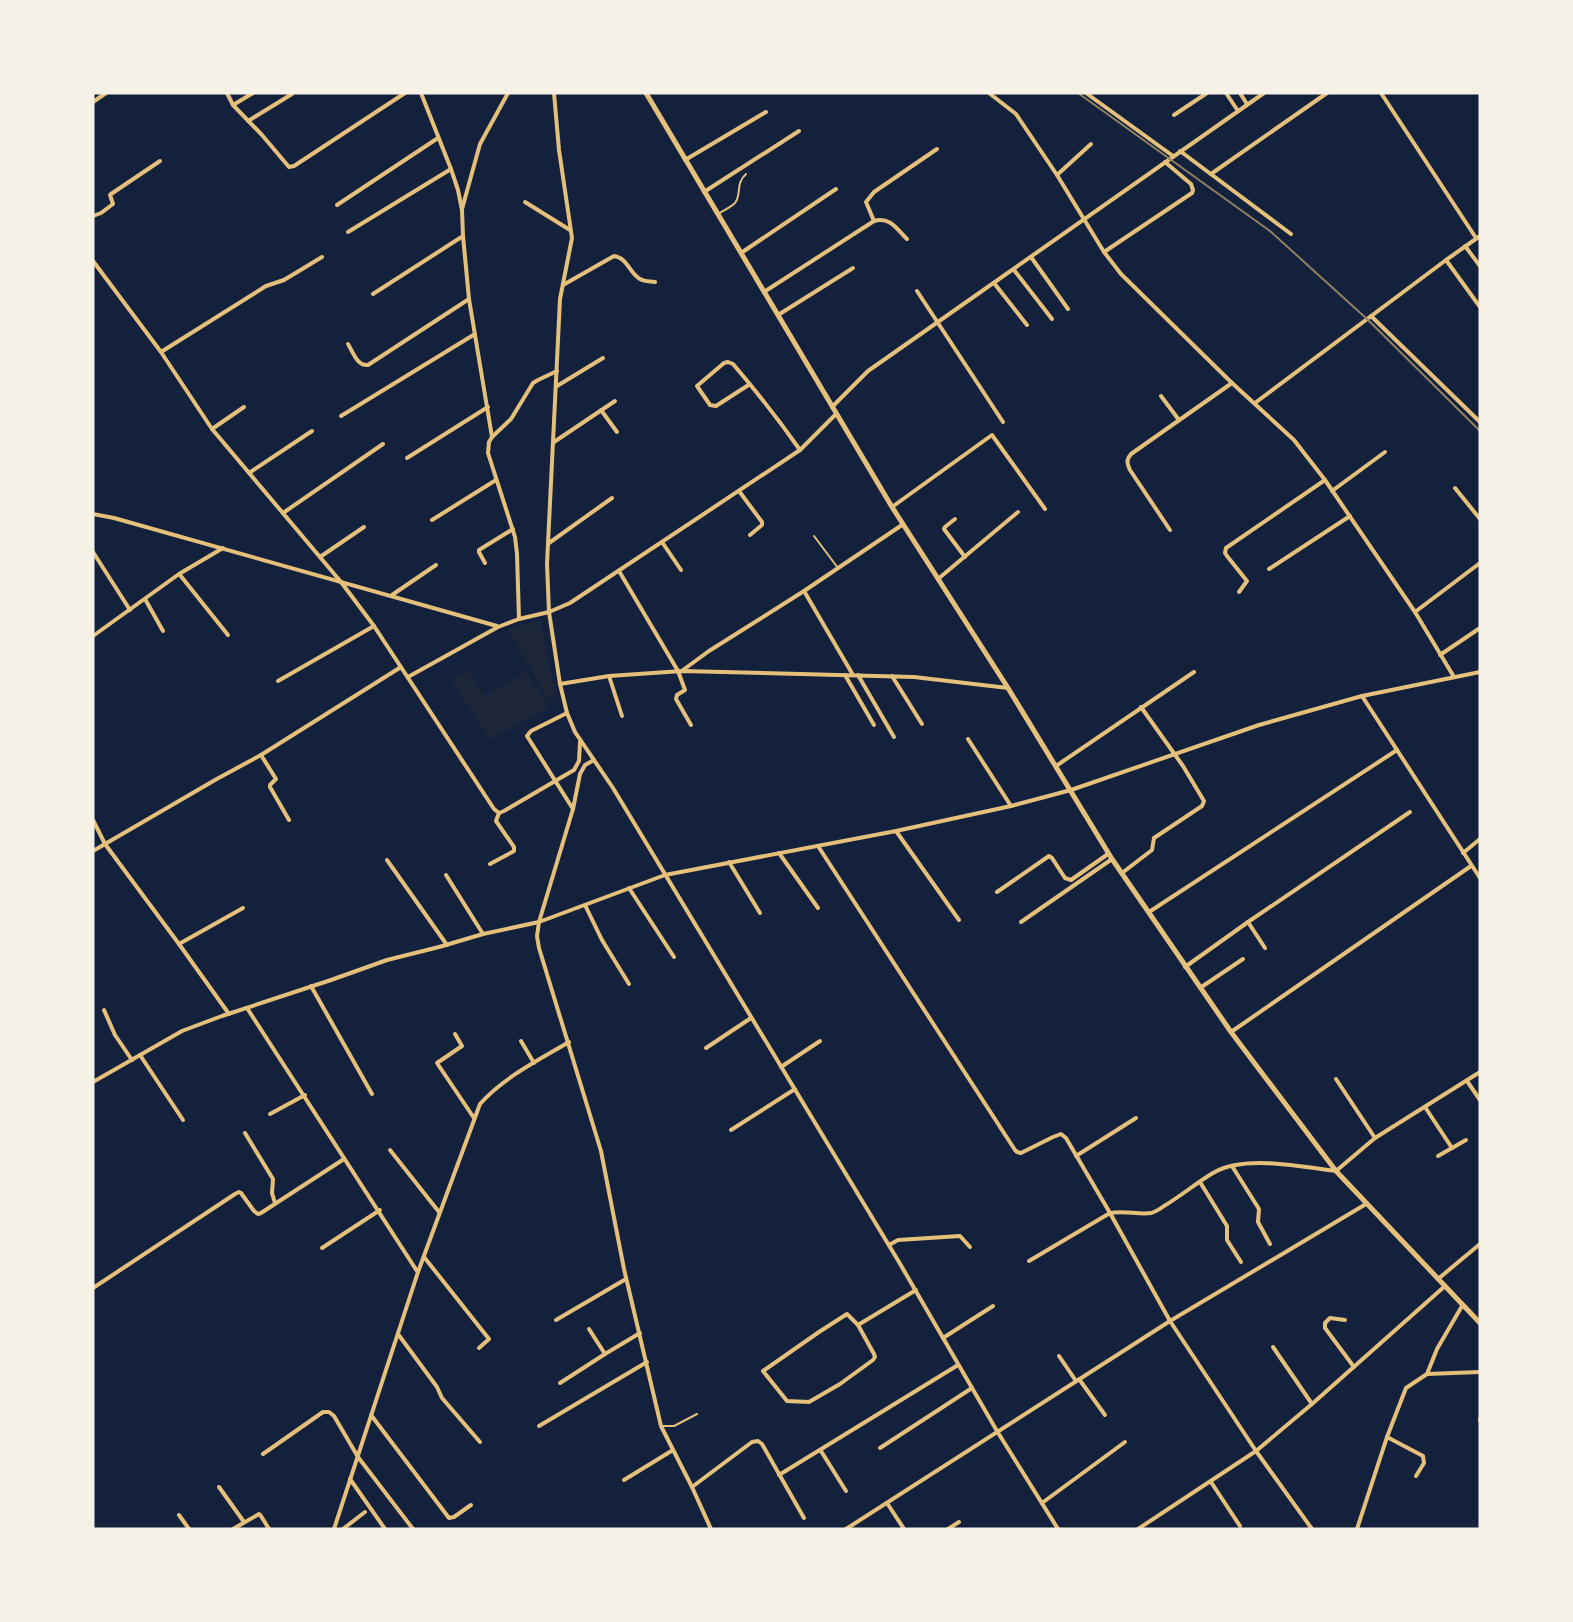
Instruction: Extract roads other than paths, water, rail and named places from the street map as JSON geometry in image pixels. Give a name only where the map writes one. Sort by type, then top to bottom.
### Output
[{"type":"street","points":[[93,102],[106,93]]},
{"type":"street","points":[[227,93],[233,105],[289,167],[294,166],[405,93]]},
{"type":"street","points":[[233,105],[252,93]]},
{"type":"street","points":[[421,93],[458,190],[462,210],[469,299],[492,437]]},
{"type":"street","points":[[462,210],[480,144],[508,93]]},
{"type":"street","points":[[554,93],[559,150],[571,230],[571,250],[560,300],[547,564],[549,612],[560,684],[571,726],[613,788],[916,1290],[997,1431],[1058,1529]]},
{"type":"street","points":[[646,93],[902,525],[1008,688],[1110,857],[1231,1032],[1336,1171],[1480,1323]]},
{"type":"street","points":[[990,93],[1016,114],[1104,252],[1121,274],[1294,440],[1325,480],[1415,612],[1454,677]]},
{"type":"street","points":[[1086,93],[1173,156]]},
{"type":"street","points":[[1174,115],[1207,93]]},
{"type":"street","points":[[1226,93],[1238,111]]},
{"type":"street","points":[[1240,93],[1247,104]]},
{"type":"street","points":[[832,407],[868,371],[1264,93]]},
{"type":"street","points":[[1211,174],[1327,93]]},
{"type":"street","points":[[1255,403],[1478,237],[1381,93]]},
{"type":"street","points":[[248,121],[292,94]]},
{"type":"street","points":[[686,160],[766,112]]},
{"type":"street","points":[[704,192],[799,131]]},
{"type":"street","points":[[337,205],[438,138]]},
{"type":"street","points":[[1057,175],[1091,144]]},
{"type":"street","points":[[874,220],[866,202],[874,192],[937,149]]},
{"type":"street","points":[[1180,151],[1291,234]]},
{"type":"street","points":[[93,216],[113,204],[111,194],[160,161]]},
{"type":"street","points":[[1104,252],[1192,193],[1191,184],[1164,162]]},
{"type":"street","points":[[348,232],[451,169]]},
{"type":"street","points":[[741,253],[836,189]]},
{"type":"street","points":[[525,202],[571,230]]},
{"type":"street","points":[[763,293],[874,220],[882,218],[890,222],[907,239]]},
{"type":"street","points":[[373,294],[463,236]]},
{"type":"street","points":[[1465,246],[1480,266]]},
{"type":"street","points":[[562,285],[614,256],[623,259],[640,279],[656,282]]},
{"type":"street","points":[[161,352],[266,286],[284,280],[322,257]]},
{"type":"street","points":[[1031,257],[1068,309]]},
{"type":"street","points":[[1446,260],[1480,307]]},
{"type":"street","points":[[93,261],[161,352],[212,429],[341,582],[374,626],[494,809],[499,813]]},
{"type":"street","points":[[777,316],[853,268]]},
{"type":"street","points":[[1014,269],[1052,319]]},
{"type":"street","points":[[994,284],[1028,326]]},
{"type":"street","points":[[916,291],[1003,422]]},
{"type":"street","points":[[348,344],[360,364],[368,365],[469,299]]},
{"type":"street","points":[[1371,315],[1480,422]]},
{"type":"street","points":[[341,416],[475,334]]},
{"type":"street","points":[[556,386],[603,358]]},
{"type":"street","points":[[750,384],[716,406],[710,405],[697,386],[724,363],[734,364],[773,412],[800,450]]},
{"type":"street","points":[[519,620],[517,554],[513,529],[488,453],[489,442],[511,419],[534,383],[557,371]]},
{"type":"street","points":[[1170,530],[1127,464],[1128,459],[1131,454],[1232,383]]},
{"type":"street","points":[[1161,396],[1179,420]]},
{"type":"street","points":[[554,443],[615,400]]},
{"type":"street","points":[[407,458],[488,406]]},
{"type":"street","points":[[212,429],[244,407]]},
{"type":"street","points":[[601,410],[617,432]]},
{"type":"street","points":[[408,677],[498,627],[549,612],[570,603],[800,450],[836,414]]},
{"type":"street","points":[[249,473],[312,431]]},
{"type":"street","points":[[892,507],[992,435],[1045,509]]},
{"type":"street","points":[[283,513],[383,444]]},
{"type":"street","points":[[1332,491],[1385,452]]},
{"type":"street","points":[[432,520],[496,480]]},
{"type":"street","points":[[1239,592],[1246,583],[1246,579],[1225,553],[1226,548],[1325,480]]},
{"type":"street","points":[[1455,488],[1480,519]]},
{"type":"street","points":[[739,491],[762,522],[762,525],[750,535]]},
{"type":"street","points":[[548,543],[612,498]]},
{"type":"street","points":[[937,579],[1018,512]]},
{"type":"street","points":[[93,514],[223,548],[498,627]]},
{"type":"street","points":[[1269,569],[1350,516]]},
{"type":"street","points":[[955,519],[944,530],[965,557]]},
{"type":"street","points":[[680,671],[902,525]]},
{"type":"street","points":[[320,557],[364,527]]},
{"type":"street","points":[[485,563],[478,552],[480,548],[513,529]]},
{"type":"street","points":[[662,542],[681,570]]},
{"type":"street","points":[[93,636],[180,574],[223,548]]},
{"type":"street","points":[[93,552],[130,610]]},
{"type":"street","points":[[1415,612],[1480,563]]},
{"type":"street","points":[[391,595],[436,565]]},
{"type":"street","points":[[619,571],[680,671],[685,690],[677,695],[676,699],[691,724]]},
{"type":"street","points":[[180,574],[228,635]]},
{"type":"street","points":[[804,591],[894,737]]},
{"type":"street","points":[[145,599],[163,631]]},
{"type":"street","points":[[278,681],[374,626]]},
{"type":"street","points":[[1440,655],[1480,628]]},
{"type":"street","points":[[93,851],[261,755],[401,667]]},
{"type":"street","points":[[560,684],[609,676],[680,671],[892,676],[1008,688]]},
{"type":"street","points":[[1056,766],[1194,672]]},
{"type":"street","points":[[93,1082],[182,1030],[387,960],[483,934],[539,922],[664,875],[896,831],[1011,806],[1071,790],[1260,725],[1362,696],[1480,672]]},
{"type":"street","points":[[845,675],[874,725]]},
{"type":"street","points":[[609,676],[622,716]]},
{"type":"street","points":[[892,676],[922,724]]},
{"type":"street","points":[[1362,696],[1480,878]]},
{"type":"street","points":[[1121,873],[1152,850],[1154,838],[1203,804],[1204,801],[1183,766],[1141,707]]},
{"type":"street","points":[[567,713],[531,731],[527,736],[573,809]]},
{"type":"street","points":[[968,739],[1011,806]]},
{"type":"street","points":[[490,864],[514,851],[514,847],[496,821],[499,813],[574,770],[579,761],[580,741]]},
{"type":"street","points":[[1148,912],[1397,750]]},
{"type":"street","points":[[261,755],[276,779],[270,787],[289,820]]},
{"type":"street","points":[[594,760],[582,768],[573,809],[539,922],[537,936],[601,1151],[626,1279],[661,1426],[692,1487],[709,1528]]},
{"type":"street","points":[[1185,967],[1410,812]]},
{"type":"street","points":[[93,820],[105,844],[229,1014]]},
{"type":"street","points":[[896,831],[959,920]]},
{"type":"street","points":[[1463,853],[1480,839]]},
{"type":"street","points":[[818,846],[1015,1150],[1021,1153],[1061,1134],[1066,1138],[1170,1321],[1256,1451],[1312,1529]]},
{"type":"street","points":[[779,853],[818,908]]},
{"type":"street","points":[[996,892],[1049,856],[1068,880],[1110,857]]},
{"type":"street","points":[[1021,922],[1110,857]]},
{"type":"street","points":[[387,860],[447,945]]},
{"type":"street","points":[[729,862],[760,913]]},
{"type":"street","points":[[1231,1032],[1471,866]]},
{"type":"street","points":[[446,875],[483,934]]},
{"type":"street","points":[[629,888],[674,957]]},
{"type":"street","points":[[585,905],[602,940],[628,984]]},
{"type":"street","points":[[179,944],[243,908]]},
{"type":"street","points":[[1248,922],[1264,948]]},
{"type":"street","points":[[1200,988],[1243,959]]},
{"type":"street","points":[[310,986],[372,1094]]},
{"type":"street","points":[[247,1008],[344,1159],[380,1210],[418,1272]]},
{"type":"street","points":[[104,1010],[115,1035],[132,1060]]},
{"type":"street","points":[[706,1048],[751,1018]]},
{"type":"street","points":[[456,1034],[462,1046],[436,1062],[475,1119]]},
{"type":"street","points":[[521,1041],[534,1063]]},
{"type":"street","points":[[781,1067],[820,1041]]},
{"type":"street","points":[[335,1528],[418,1272],[480,1104],[491,1091],[569,1042]]},
{"type":"street","points":[[140,1055],[183,1120]]},
{"type":"street","points":[[1029,1261],[1110,1213],[1118,1211],[1152,1213],[1216,1171],[1232,1166],[1248,1162],[1336,1171],[1375,1138],[1480,1072]]},
{"type":"street","points":[[1336,1079],[1375,1138]]},
{"type":"street","points":[[1467,1080],[1480,1100]]},
{"type":"street","points":[[731,1130],[795,1089]]},
{"type":"street","points":[[270,1114],[305,1095]]},
{"type":"street","points":[[1425,1107],[1452,1148]]},
{"type":"street","points":[[1076,1156],[1136,1118]]},
{"type":"street","points":[[245,1133],[273,1179],[272,1192],[275,1203]]},
{"type":"street","points":[[1438,1156],[1466,1140]]},
{"type":"street","points":[[390,1150],[440,1213]]},
{"type":"street","points":[[93,1288],[239,1192],[258,1214],[344,1159]]},
{"type":"street","points":[[1232,1166],[1259,1209],[1258,1222],[1270,1244]]},
{"type":"street","points":[[1200,1181],[1227,1226],[1227,1240],[1241,1262]]},
{"type":"street","points":[[846,1529],[1170,1321],[1366,1204]]},
{"type":"street","points":[[322,1248],[380,1210]]},
{"type":"street","points":[[889,1245],[898,1240],[960,1236],[970,1247]]},
{"type":"street","points":[[1438,1278],[1480,1244]]},
{"type":"street","points":[[424,1257],[489,1339],[478,1348]]},
{"type":"street","points":[[556,1320],[626,1279]]},
{"type":"street","points":[[1138,1529],[1256,1451],[1445,1286]]},
{"type":"street","points":[[858,1325],[916,1290]]},
{"type":"street","points":[[944,1338],[993,1306]]},
{"type":"street","points":[[1427,1374],[1437,1349],[1462,1306]]},
{"type":"street","points":[[847,1314],[858,1325],[875,1357],[840,1384],[808,1402],[787,1401],[763,1371],[847,1314]]},
{"type":"street","points":[[1345,1320],[1330,1318],[1325,1323],[1325,1328],[1354,1367]]},
{"type":"street","points":[[589,1329],[605,1354]]},
{"type":"street","points":[[560,1383],[640,1333]]},
{"type":"street","points":[[398,1334],[437,1387],[442,1398],[480,1442]]},
{"type":"street","points":[[1273,1347],[1312,1404]]},
{"type":"street","points":[[1059,1356],[1105,1415]]},
{"type":"street","points":[[539,1426],[647,1362]]},
{"type":"street","points":[[779,1475],[958,1365]]},
{"type":"street","points":[[1357,1529],[1387,1437],[1406,1388],[1427,1374],[1480,1372]]},
{"type":"street","points":[[880,1448],[972,1388]]},
{"type":"street","points":[[263,1454],[323,1412],[329,1412],[334,1416],[358,1457],[413,1529]]},
{"type":"street","points":[[371,1415],[449,1518],[471,1505]]},
{"type":"street","points":[[1387,1437],[1423,1456],[1424,1462],[1416,1476]]},
{"type":"street","points":[[692,1487],[752,1442],[758,1441],[762,1444],[804,1518]]},
{"type":"street","points":[[1042,1503],[1125,1442]]},
{"type":"street","points":[[624,1480],[673,1450]]},
{"type":"street","points":[[821,1451],[846,1491]]},
{"type":"street","points":[[350,1479],[385,1529]]},
{"type":"street","points":[[1211,1482],[1240,1526]]},
{"type":"street","points":[[219,1487],[244,1522]]},
{"type":"street","points":[[887,1503],[904,1529]]},
{"type":"street","points":[[343,1529],[365,1512]]},
{"type":"street","points":[[233,1529],[258,1514],[269,1529]]},
{"type":"street","points":[[179,1515],[189,1529]]},
{"type":"street","points":[[948,1529],[959,1522]]},
{"type":"lane","points":[[718,214],[737,201],[740,181],[746,174]]},
{"type":"lane","points":[[814,536],[838,568]]},
{"type":"lane","points":[[661,1426],[674,1426],[697,1414]]},
{"type":"railway","points":[[1078,93],[1270,231],[1367,319],[1480,431]]}]
